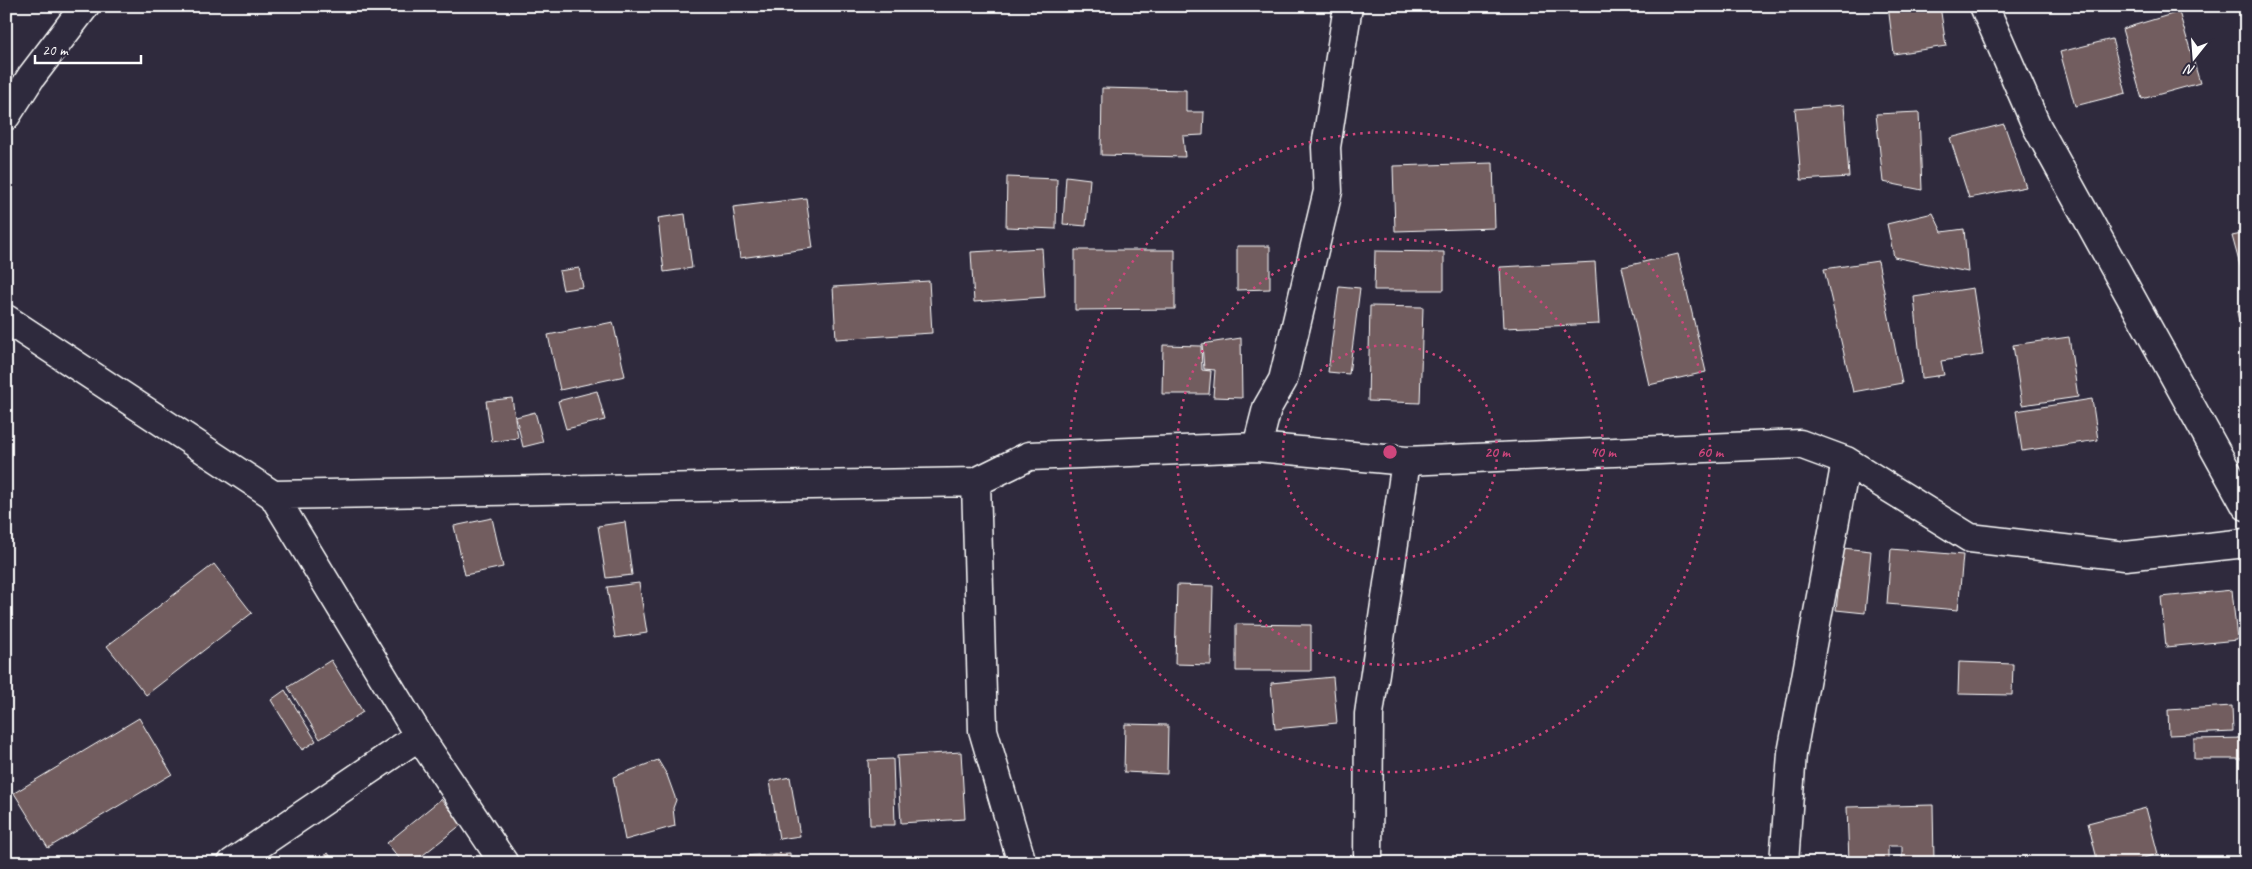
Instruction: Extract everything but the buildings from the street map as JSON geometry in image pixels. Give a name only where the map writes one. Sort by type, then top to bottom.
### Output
[{"type":"street","points":[[6,116],[31,77],[85,6]]},
{"type":"street","points":[[1257,447],[1267,408],[1283,380],[1328,191],[1326,147],[1348,6]]},
{"type":"street","points":[[1984,6],[2037,128],[2246,506]]},
{"type":"street","points":[[6,319],[273,495],[419,736],[504,863]]},
{"type":"street","points":[[273,495],[976,482],[1029,456],[1257,447],[1406,462],[1800,444],[1846,462],[1970,538],[2125,556],[2246,543]]},
{"type":"street","points":[[1368,863],[1369,714],[1406,462]]},
{"type":"street","points":[[1784,863],[1792,753],[1846,462]]},
{"type":"street","points":[[976,482],[983,730],[1022,863]]},
{"type":"street","points":[[232,863],[419,736]]}]
